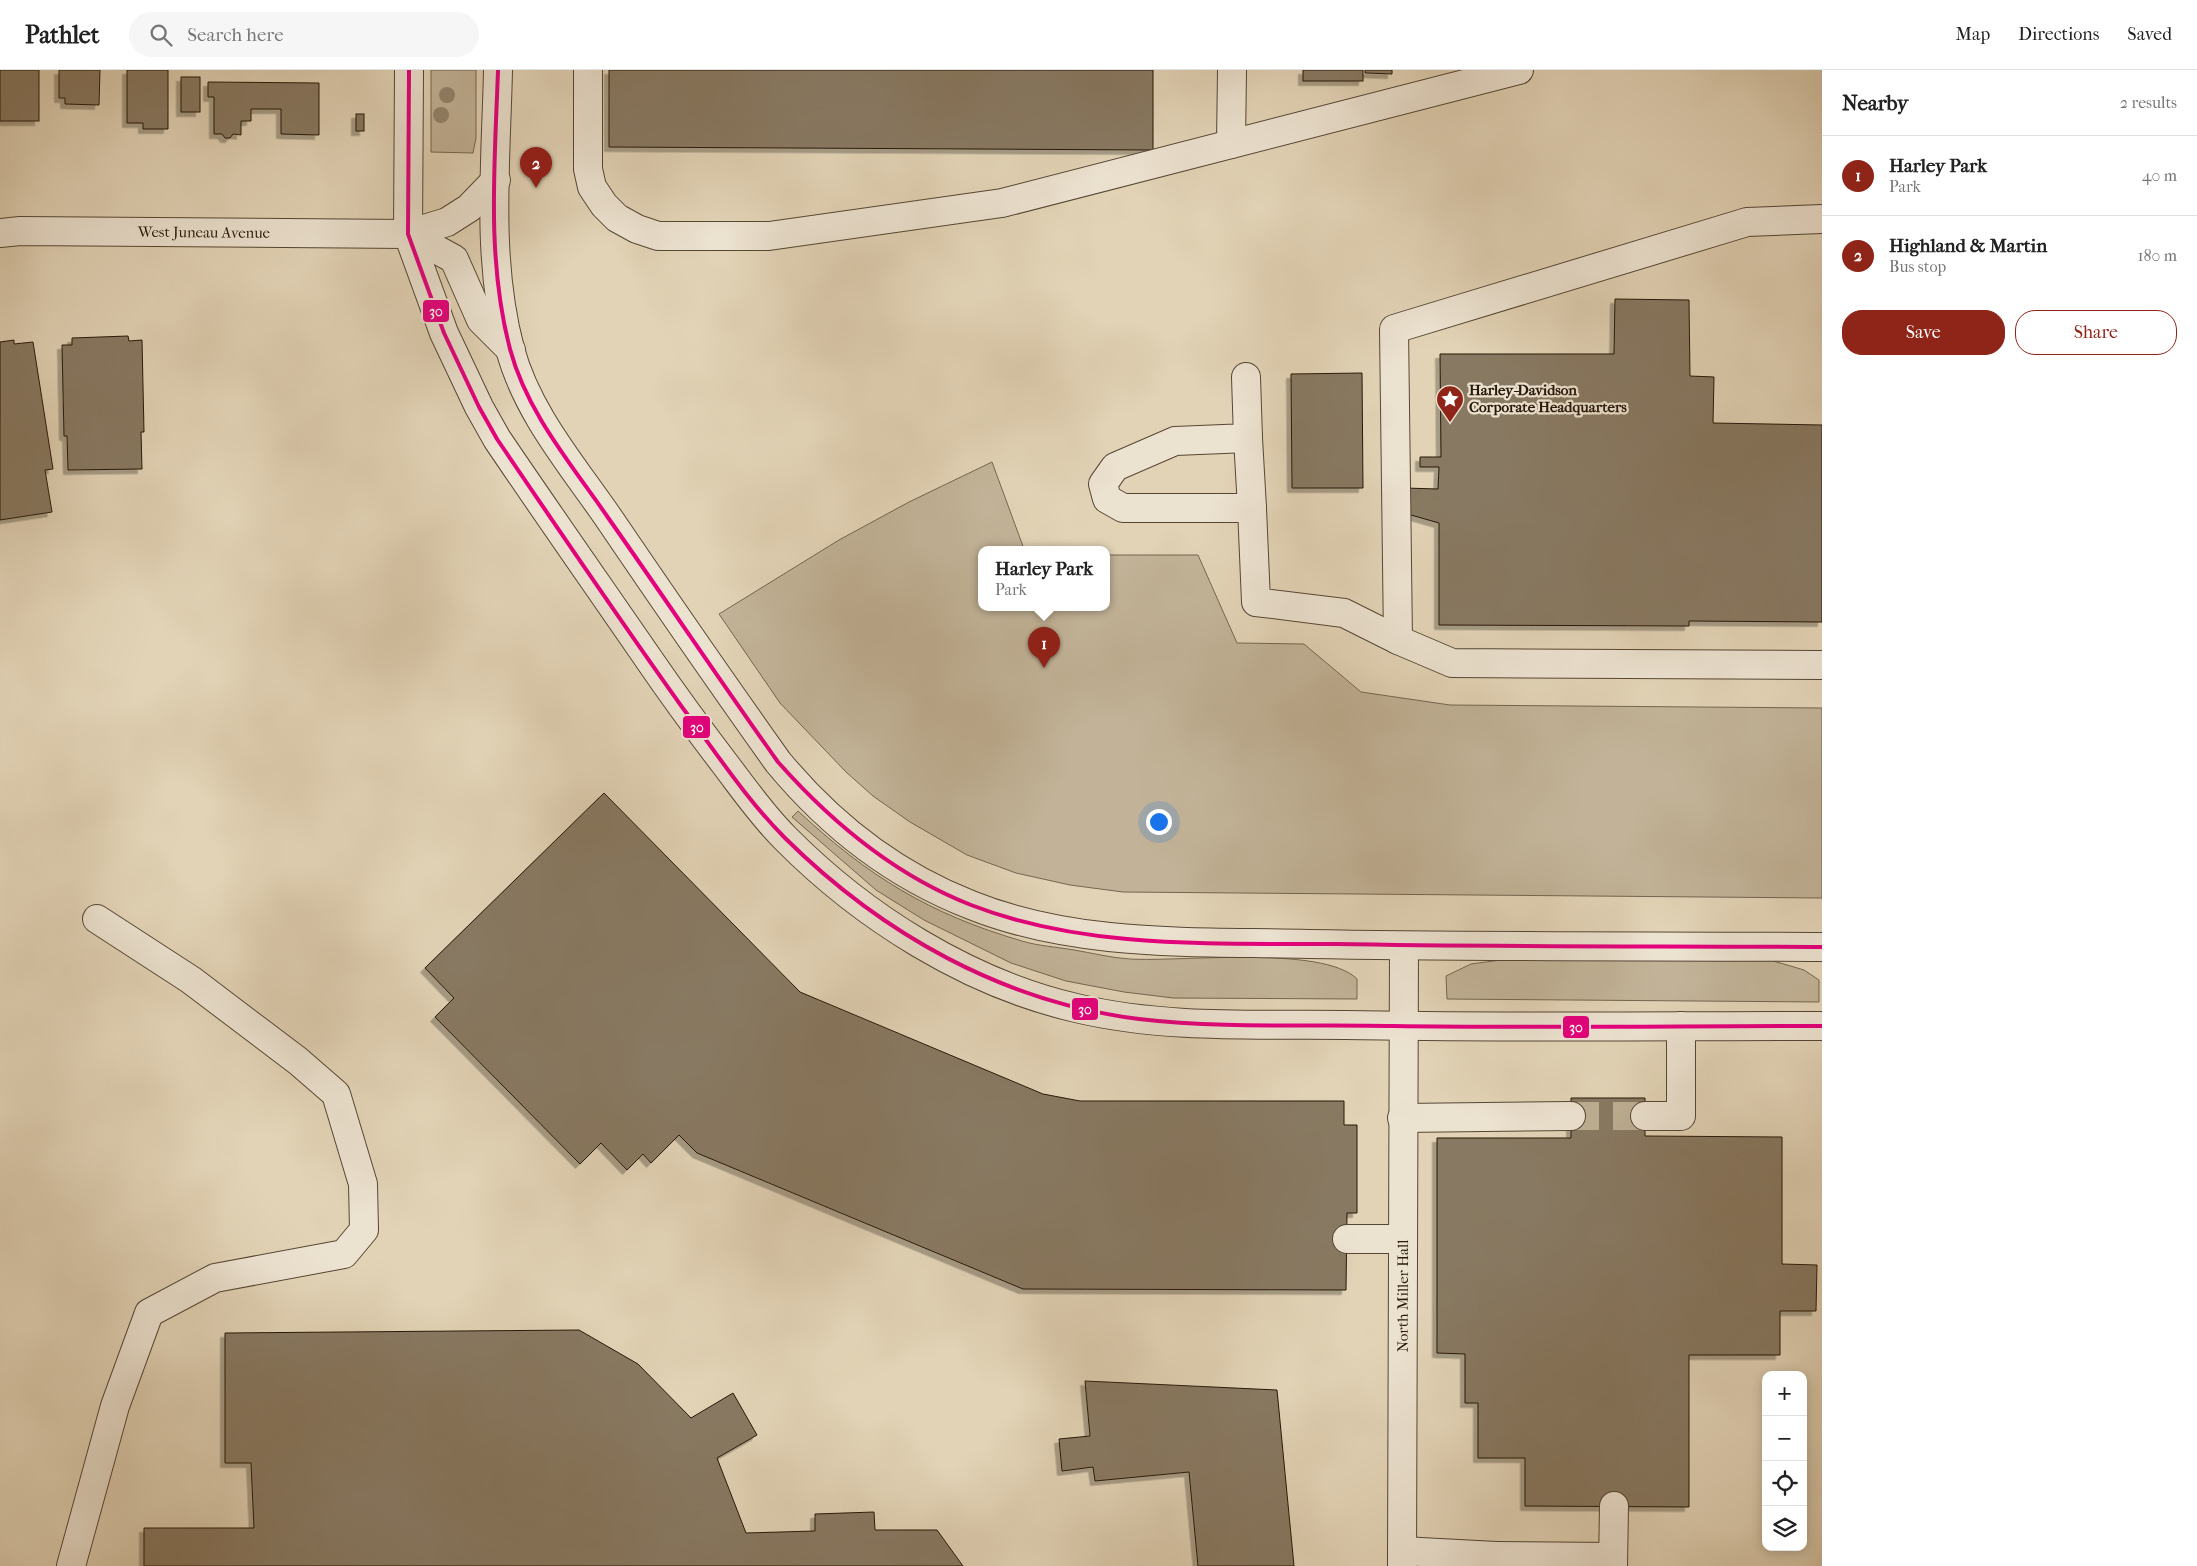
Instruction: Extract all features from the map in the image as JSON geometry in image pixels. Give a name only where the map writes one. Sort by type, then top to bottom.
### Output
[{"type":"street","points":[[409,70],[408,234],[444,333],[492,431],[681,705],[756,806],[785,838],[820,870],[857,901],[895,928],[984,977],[1073,1008],[1125,1017],[1218,1024],[1822,1026]]},
{"type":"street","points":[[498,70],[495,256],[501,305],[511,350],[530,398],[564,456],[778,762],[808,798],[840,828],[901,871],[934,889],[973,906],[1048,928],[1097,936],[1141,940],[1404,946],[1822,947]]},
{"type":"street","points":[[588,70],[588,169],[592,187],[604,205],[617,218],[637,229],[658,236],[769,236],[1002,203],[1519,70]]},
{"type":"street","points":[[1231,144],[1232,70]]},
{"type":"street","points":[[408,234],[447,222],[469,208],[496,180]]},
{"type":"street","points":[[1398,640],[1394,330],[1747,222],[1822,219]]},
{"type":"street","name":"West Juneau Avenue","points":[[0,233],[30,231],[408,234]]},
{"type":"street","points":[[408,234],[454,259],[481,320],[511,350]]},
{"type":"street","points":[[1246,377],[1256,602],[1344,613],[1398,640],[1452,662],[1822,665]]},
{"type":"street","points":[[1248,438],[1175,441],[1115,467],[1103,484],[1107,499],[1123,508],[1252,508]]},
{"type":"street","points":[[71,1566],[115,1406],[149,1313],[215,1278],[344,1254],[364,1230],[363,1184],[336,1094],[298,1061],[191,980],[97,919]]},
{"type":"street","name":"North Miller Hall","points":[[1402,1558],[1402,1026],[1404,946]]},
{"type":"street","points":[[1645,1116],[1681,1116],[1681,1026]]},
{"type":"street","points":[[1402,1118],[1571,1116]]},
{"type":"street","points":[[1346,1239],[1402,1239]]},
{"type":"street","points":[[1402,1558],[1496,1561],[1613,1561],[1614,1506]]},
{"type":"shaded area","points":[[431,70],[476,70],[476,138],[473,153],[431,152]]},
{"type":"shaded area","points":[[992,462],[1023,546],[978,546],[978,611],[1110,611],[1110,555],[1198,555],[1237,643],[1304,644],[1361,692],[1450,705],[1822,708],[1822,898],[1123,892],[1070,885],[1016,873],[967,855],[910,822],[873,796],[846,772],[780,703],[719,614],[839,540],[909,502]]},
{"type":"shaded area","points":[[798,811],[849,855],[875,874],[929,905],[989,930],[1034,944],[1109,957],[1153,959],[1250,957],[1314,962],[1340,969],[1357,979],[1357,999],[1173,998],[1124,992],[1066,981],[1011,963],[924,920],[876,890],[792,817]]},
{"type":"shaded area","points":[[1508,959],[1770,960],[1804,970],[1819,980],[1819,1002],[1447,999],[1446,976],[1471,964]]},
{"type":"building","points":[[0,70],[39,70],[39,121],[0,121]]},
{"type":"building","points":[[59,70],[100,70],[99,105],[65,104],[65,98],[59,98]]},
{"type":"building","points":[[127,70],[168,70],[168,129],[143,129],[143,123],[127,123]]},
{"type":"building","points":[[609,70],[1153,70],[1153,150],[609,147]]},
{"type":"building","points":[[1303,70],[1363,70],[1363,81],[1303,81]]},
{"type":"building","points":[[1365,70],[1392,70],[1392,74],[1365,73]]},
{"type":"building","points":[[181,77],[200,77],[200,112],[181,112]]},
{"type":"building","points":[[208,82],[319,83],[319,135],[281,134],[281,109],[251,109],[251,121],[241,121],[241,135],[233,134],[230,138],[225,138],[222,134],[214,134],[214,97],[208,97]]},
{"type":"building","points":[[356,114],[364,114],[364,131],[356,131]]},
{"type":"building","points":[[1615,299],[1689,300],[1690,376],[1714,377],[1713,423],[1822,425],[1822,622],[1689,621],[1689,626],[1439,625],[1439,523],[1404,513],[1404,488],[1438,489],[1439,467],[1420,467],[1420,457],[1441,457],[1440,354],[1614,354]]},
{"type":"building","points":[[128,336],[129,341],[142,340],[144,432],[141,432],[142,469],[68,470],[67,436],[64,436],[62,345],[72,345],[72,338]]},
{"type":"building","points":[[14,340],[14,344],[33,342],[53,469],[45,470],[52,512],[0,520],[0,342]]},
{"type":"building","points":[[1362,373],[1363,488],[1292,488],[1291,374]]},
{"type":"building","points":[[604,793],[800,992],[1043,1094],[1080,1101],[1344,1101],[1344,1125],[1357,1125],[1357,1213],[1347,1213],[1346,1290],[1023,1289],[697,1153],[679,1135],[651,1163],[643,1154],[627,1170],[601,1143],[580,1164],[435,1017],[454,998],[425,968]]},
{"type":"building","points":[[1571,1098],[1645,1098],[1645,1136],[1782,1137],[1782,1264],[1817,1265],[1816,1311],[1780,1311],[1780,1355],[1689,1355],[1689,1507],[1525,1506],[1525,1458],[1478,1458],[1478,1403],[1465,1403],[1465,1354],[1437,1353],[1437,1138],[1571,1138]]},
{"type":"building","points":[[579,1330],[638,1364],[691,1418],[733,1393],[757,1435],[717,1458],[746,1533],[815,1531],[815,1514],[874,1512],[875,1530],[937,1530],[963,1566],[144,1566],[144,1528],[254,1528],[251,1463],[225,1463],[225,1333]]},
{"type":"building","points":[[1085,1381],[1277,1390],[1294,1566],[1198,1566],[1189,1472],[1095,1481],[1093,1467],[1062,1471],[1059,1439],[1090,1436]]},
{"type":"tunnel","points":[[1571,1116],[1645,1116]]},
{"type":"transit line","name":"30","points":[[409,70],[408,234],[444,333],[479,407],[497,439],[658,674],[757,807],[785,838],[822,873],[904,933],[947,958],[993,980],[1040,997],[1089,1010],[1139,1019],[1202,1024],[1266,1026],[1822,1026]]},
{"type":"transit line","name":"30","points":[[498,70],[494,175],[495,245],[498,280],[502,315],[510,349],[527,395],[552,438],[778,762],[842,826],[890,863],[916,879],[971,905],[1015,920],[1060,930],[1106,937],[1152,941],[1244,944],[1822,947]]},
{"type":"place","name":"Highland & Martin","points":[[536,188]]},
{"type":"place","name":"Harley-Davidson Corporate Headquarters","points":[[1450,423]]},
{"type":"place","name":"Harley Park","points":[[1044,668]]}]
